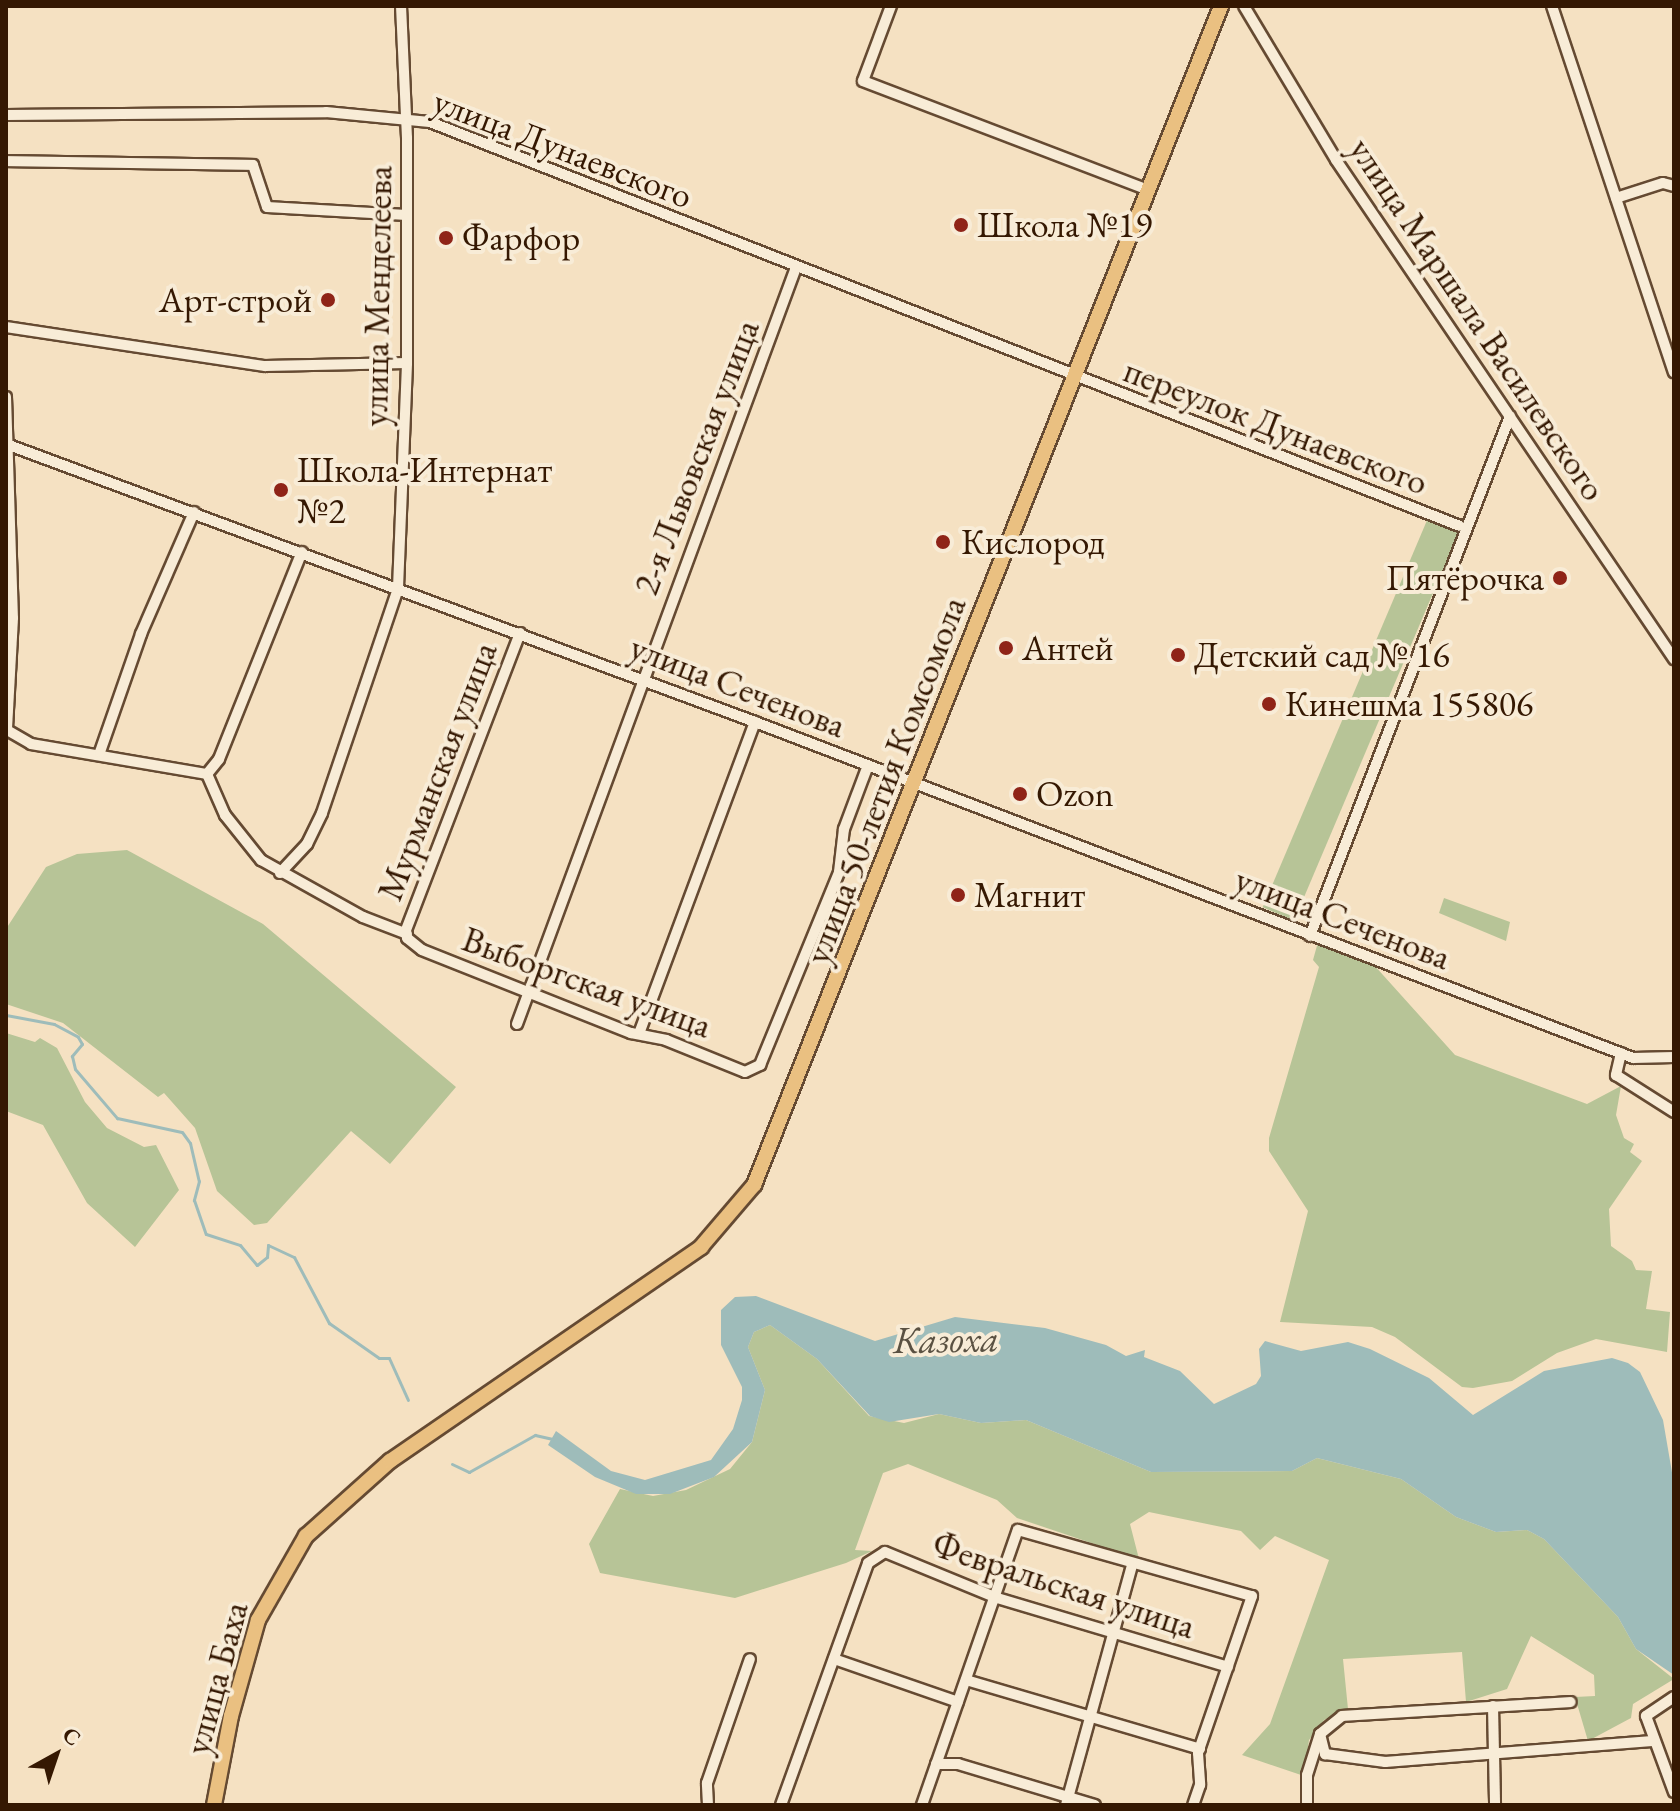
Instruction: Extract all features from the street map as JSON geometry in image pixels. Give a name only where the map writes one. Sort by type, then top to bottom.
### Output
[{"type":"main road","name":"улица 50-летия Комсомола","points":[[436,1428],[701,1247],[735,1212],[765,1164],[1221,6]]},
{"type":"main road","name":"улица Баха","points":[[214,1805],[244,1662],[279,1577],[327,1515],[436,1428]]},
{"type":"street","name":"улица Менделеева","points":[[280,873],[307,844],[322,813],[398,588],[407,363],[407,215],[401,6]]},
{"type":"street","points":[[891,6],[863,81],[1148,190]]},
{"type":"street","name":"улица Маршала Василевского","points":[[1244,6],[1336,160],[1673,655]]},
{"type":"street","points":[[1552,6],[1674,372]]},
{"type":"street","name":"улица Дунаевского","points":[[6,115],[326,112],[404,117],[444,128],[1073,378]]},
{"type":"street","points":[[6,161],[253,165],[267,207],[407,215]]},
{"type":"street","points":[[1616,198],[1663,183],[1674,186]]},
{"type":"street","name":"2-я Львовская улица","points":[[517,1024],[795,270]]},
{"type":"street","points":[[6,327],[265,366],[407,363]]},
{"type":"street","name":"переулок Дунаевского","points":[[1073,378],[1460,526]]},
{"type":"street","points":[[6,397],[13,618],[6,730],[31,744],[100,752],[207,774],[219,759],[302,552]]},
{"type":"street","points":[[1310,936],[1510,416]]},
{"type":"street","name":"улица Сеченова","points":[[7,444],[642,679],[1621,1053],[1674,1057]]},
{"type":"street","points":[[100,752],[141,634],[194,512]]},
{"type":"street","name":"Мурманская улица","points":[[406,932],[520,633]]},
{"type":"street","points":[[640,1031],[755,722]]},
{"type":"street","name":"Выборгская улица","points":[[207,774],[237,833],[280,873],[406,932],[422,950],[631,1033],[640,1031],[755,1071],[768,1050],[839,872],[844,829],[868,765]]},
{"type":"street","points":[[1621,1053],[1615,1068],[1620,1079],[1674,1112]]},
{"type":"street","points":[[922,1805],[997,1598],[1018,1530],[1132,1565],[1252,1596],[1200,1749],[1200,1785],[1193,1805]]},
{"type":"street","name":"Февральская улица","points":[[834,1659],[868,1563],[885,1552],[997,1598],[1114,1636],[1228,1667]]},
{"type":"street","points":[[1067,1802],[1132,1565]]},
{"type":"street","points":[[708,1805],[707,1783],[750,1659]]},
{"type":"street","points":[[781,1805],[834,1659],[958,1702]]},
{"type":"street","points":[[966,1680],[1200,1749]]},
{"type":"street","points":[[1674,1697],[1646,1716],[1652,1741],[1674,1792]]},
{"type":"street","points":[[1307,1805],[1307,1775],[1320,1734],[1342,1716],[1571,1702]]},
{"type":"street","points":[[1493,1706],[1495,1805]]},
{"type":"street","points":[[1320,1734],[1325,1754],[1385,1762],[1495,1756],[1652,1741]]},
{"type":"street","points":[[936,1764],[958,1764],[1067,1802],[1095,1805]]},
{"type":"green space","points":[[1428,518],[1459,531],[1294,921],[1263,907]]},
{"type":"green space","points":[[127,850],[263,924],[456,1087],[390,1164],[351,1131],[267,1223],[254,1225],[217,1191],[195,1128],[164,1093],[158,1097],[63,1023],[6,1004],[6,929],[46,867],[77,854]]},
{"type":"green space","points":[[1444,898],[1510,922],[1506,941],[1439,913]]},
{"type":"green space","points":[[1318,942],[1374,965],[1455,1055],[1587,1104],[1621,1086],[1616,1115],[1624,1138],[1634,1144],[1630,1152],[1642,1161],[1609,1209],[1611,1246],[1632,1261],[1636,1270],[1652,1271],[1646,1309],[1670,1312],[1667,1352],[1596,1339],[1557,1353],[1512,1381],[1473,1388],[1462,1387],[1395,1337],[1372,1327],[1280,1322],[1308,1211],[1269,1151],[1269,1138],[1319,967],[1313,960]]},
{"type":"green space","points":[[6,1033],[35,1042],[40,1038],[57,1048],[85,1102],[107,1128],[144,1147],[156,1145],[179,1190],[135,1247],[87,1203],[43,1125],[6,1111]]},
{"type":"green space","points":[[770,1325],[817,1359],[869,1416],[904,1423],[939,1414],[981,1423],[1026,1420],[1151,1472],[1292,1471],[1317,1458],[1401,1479],[1456,1517],[1496,1532],[1527,1530],[1544,1539],[1618,1617],[1636,1649],[1674,1679],[1633,1704],[1631,1718],[1588,1741],[1575,1697],[1595,1696],[1594,1675],[1531,1636],[1507,1689],[1466,1702],[1462,1652],[1343,1659],[1348,1709],[1324,1720],[1309,1740],[1304,1776],[1242,1755],[1270,1724],[1329,1560],[1275,1536],[1260,1550],[1241,1531],[1149,1512],[1130,1524],[1139,1559],[1017,1518],[997,1500],[908,1464],[883,1473],[855,1550],[872,1551],[846,1563],[735,1598],[600,1573],[589,1544],[620,1489],[653,1496],[686,1490],[730,1469],[752,1442],[765,1390],[748,1347],[754,1332]]},
{"type":"water","points":[[756,1296],[875,1341],[955,1317],[1045,1328],[1106,1345],[1126,1356],[1145,1350],[1144,1357],[1180,1371],[1214,1404],[1256,1384],[1261,1376],[1259,1349],[1265,1341],[1301,1351],[1348,1342],[1370,1349],[1429,1378],[1473,1415],[1544,1371],[1612,1358],[1628,1363],[1640,1372],[1663,1420],[1674,1484],[1674,1675],[1636,1649],[1618,1617],[1544,1539],[1527,1530],[1496,1532],[1456,1517],[1401,1479],[1317,1458],[1292,1471],[1151,1472],[1026,1420],[981,1423],[939,1414],[889,1422],[870,1416],[817,1359],[770,1325],[754,1332],[748,1347],[765,1390],[752,1442],[714,1477],[670,1494],[636,1494],[595,1477],[548,1445],[556,1431],[611,1471],[645,1480],[711,1460],[733,1429],[742,1400],[742,1387],[721,1345],[721,1310],[735,1297]]},
{"type":"waterway","name":"Казоха","points":[[6,1015],[54,1024],[78,1037],[82,1044],[72,1056],[75,1069],[117,1118],[182,1132],[190,1143],[199,1181],[194,1200],[206,1234],[240,1245],[257,1265],[267,1257],[268,1245],[294,1257],[329,1323],[379,1358],[389,1358],[408,1400]]},
{"type":"waterway","name":"Казоха","points":[[452,1464],[469,1472],[535,1435],[552,1439]]},
{"type":"place","name":"Школа №19","points":[[961,225]]},
{"type":"place","name":"Фарфор","points":[[446,238]]},
{"type":"place","name":"Арт-строй","points":[[328,300]]},
{"type":"place","name":"Школа-Интернат №2","points":[[281,490]]},
{"type":"place","name":"Кислород","points":[[943,542]]},
{"type":"place","name":"Пятёрочка","points":[[1560,578]]},
{"type":"place","name":"Антей","points":[[1006,648]]},
{"type":"place","name":"Детский сад № 16","points":[[1178,655]]},
{"type":"place","name":"Кинешма 155806","points":[[1269,704]]},
{"type":"place","name":"Ozon","points":[[1020,794]]},
{"type":"place","name":"Магнит","points":[[958,895]]}]
